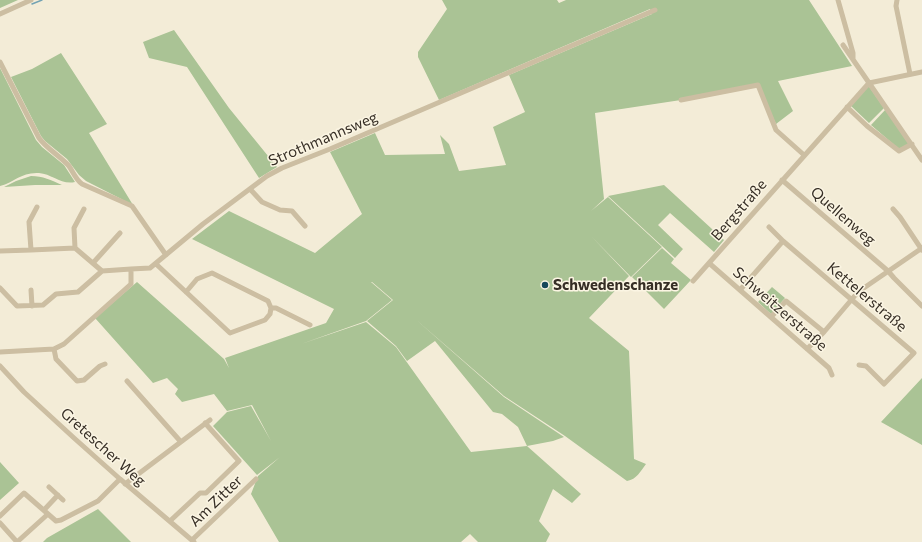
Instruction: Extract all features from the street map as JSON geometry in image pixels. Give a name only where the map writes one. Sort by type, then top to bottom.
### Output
[{"type":"street","points":[[0,14],[31,0]]},
{"type":"street","points":[[838,0],[853,52],[853,59]]},
{"type":"street","points":[[897,0],[896,6],[910,74]]},
{"type":"street","name":"Strothmannsweg","points":[[102,271],[150,268],[203,224],[267,176],[282,168],[330,149],[655,10]]},
{"type":"street","points":[[843,45],[922,160]]},
{"type":"street","points":[[0,62],[43,144],[65,162],[79,182],[132,206],[166,255]]},
{"type":"street","points":[[869,83],[922,72]]},
{"type":"street","name":"Bergstraße","points":[[693,281],[869,83]]},
{"type":"street","points":[[680,100],[758,85],[776,130],[804,155]]},
{"type":"street","points":[[847,107],[898,151],[912,144]]},
{"type":"street","name":"Quellenweg","points":[[782,180],[888,271],[922,306]]},
{"type":"street","points":[[250,189],[262,202],[280,210],[292,211],[305,226]]},
{"type":"street","points":[[31,250],[30,222],[37,207]]},
{"type":"street","points":[[75,248],[74,228],[84,209]]},
{"type":"street","points":[[808,349],[858,292],[922,249],[893,209]]},
{"type":"street","name":"Kettelerstraße","points":[[769,227],[851,300],[914,352],[884,384],[866,366],[859,365]]},
{"type":"street","points":[[93,263],[120,233]]},
{"type":"street","points":[[740,290],[783,241]]},
{"type":"street","points":[[0,251],[75,248],[102,271],[78,292],[56,294],[43,305],[17,306],[0,288]]},
{"type":"street","name":"Schweitzerstraße","points":[[709,263],[829,368],[832,375]]},
{"type":"street","points":[[156,264],[186,292],[230,333],[265,320],[270,314],[271,308],[268,301],[212,273],[197,279],[186,292]]},
{"type":"street","points":[[0,352],[54,349],[64,344],[131,284],[131,269]]},
{"type":"street","points":[[30,290],[32,306]]},
{"type":"street","points":[[770,317],[786,301],[824,332]]},
{"type":"street","points":[[271,308],[276,308],[310,325]]},
{"type":"street","points":[[54,349],[56,359],[78,381],[84,380],[100,366],[105,364]]},
{"type":"street","name":"Gretescher Weg","points":[[0,366],[24,392],[125,484],[193,541]]},
{"type":"street","points":[[127,381],[180,442]]},
{"type":"street","points":[[125,484],[210,420]]},
{"type":"street","points":[[170,521],[200,493],[206,493],[239,460],[205,423]]},
{"type":"street","points":[[0,516],[24,494],[56,521],[62,520],[98,502],[120,479]]},
{"type":"street","name":"Am Zitter","points":[[193,541],[256,479]]},
{"type":"street","points":[[49,487],[63,500]]},
{"type":"street","points":[[0,523],[17,542],[46,512],[58,495]]},
{"type":"green space","points":[[0,0],[18,0],[0,8]]},
{"type":"green space","points":[[442,0],[557,0],[559,3],[566,0],[809,0],[852,66],[778,81],[793,111],[776,124],[758,85],[681,100],[595,113],[604,199],[591,211],[608,197],[662,247],[631,277],[591,236],[629,276],[589,318],[629,351],[634,459],[646,464],[636,477],[627,481],[565,436],[504,396],[413,317],[504,397],[564,437],[553,441],[527,446],[581,494],[572,503],[553,489],[539,521],[550,534],[546,542],[478,542],[470,534],[461,542],[279,542],[251,494],[258,476],[280,457],[257,475],[213,426],[227,412],[251,406],[271,441],[252,405],[227,411],[214,394],[182,402],[175,394],[178,389],[167,378],[153,383],[95,318],[137,282],[224,359],[229,368],[225,358],[326,323],[334,309],[192,239],[229,211],[315,253],[362,214],[330,152],[375,133],[385,155],[445,154],[440,135],[449,144],[459,171],[506,165],[493,127],[525,112],[509,75],[652,14],[650,9],[439,100],[418,57],[418,52],[447,9]],"holes":[[[372,282],[393,300],[367,321],[396,346],[407,361],[435,341],[493,412],[502,414],[518,427],[527,446],[471,452],[396,347],[366,322],[301,344],[366,321],[392,300]]]},
{"type":"green space","points":[[174,30],[229,108],[277,167],[259,178],[187,67],[149,58],[143,42]]},
{"type":"green space","points":[[61,53],[107,124],[89,133],[133,205],[86,181],[79,175],[67,159],[45,141],[11,77],[32,69]]},
{"type":"green space","points":[[0,68],[36,140],[42,147],[64,165],[75,182],[65,182],[48,175],[33,173],[27,174],[0,186]]},
{"type":"green space","points":[[868,85],[884,108],[869,123],[850,105]]},
{"type":"green space","points":[[886,109],[909,144],[899,149],[871,125]]},
{"type":"green space","points":[[31,176],[51,180],[62,185],[4,187]]},
{"type":"green space","points":[[664,185],[724,240],[714,252],[670,213],[658,225],[683,249],[675,258],[608,196]]},
{"type":"green space","points":[[662,248],[674,259],[671,263],[691,280],[664,309],[632,277]]},
{"type":"green space","points":[[772,287],[785,298],[771,314],[758,302]]},
{"type":"green space","points":[[922,378],[922,445],[881,422]]},
{"type":"green space","points":[[0,462],[19,483],[0,500]]},
{"type":"green space","points":[[98,509],[131,542],[43,542],[47,538]]},
{"type":"waterway","points":[[32,4],[42,0]]},
{"type":"place","name":"Schwedenschanze","points":[[545,285]]}]
